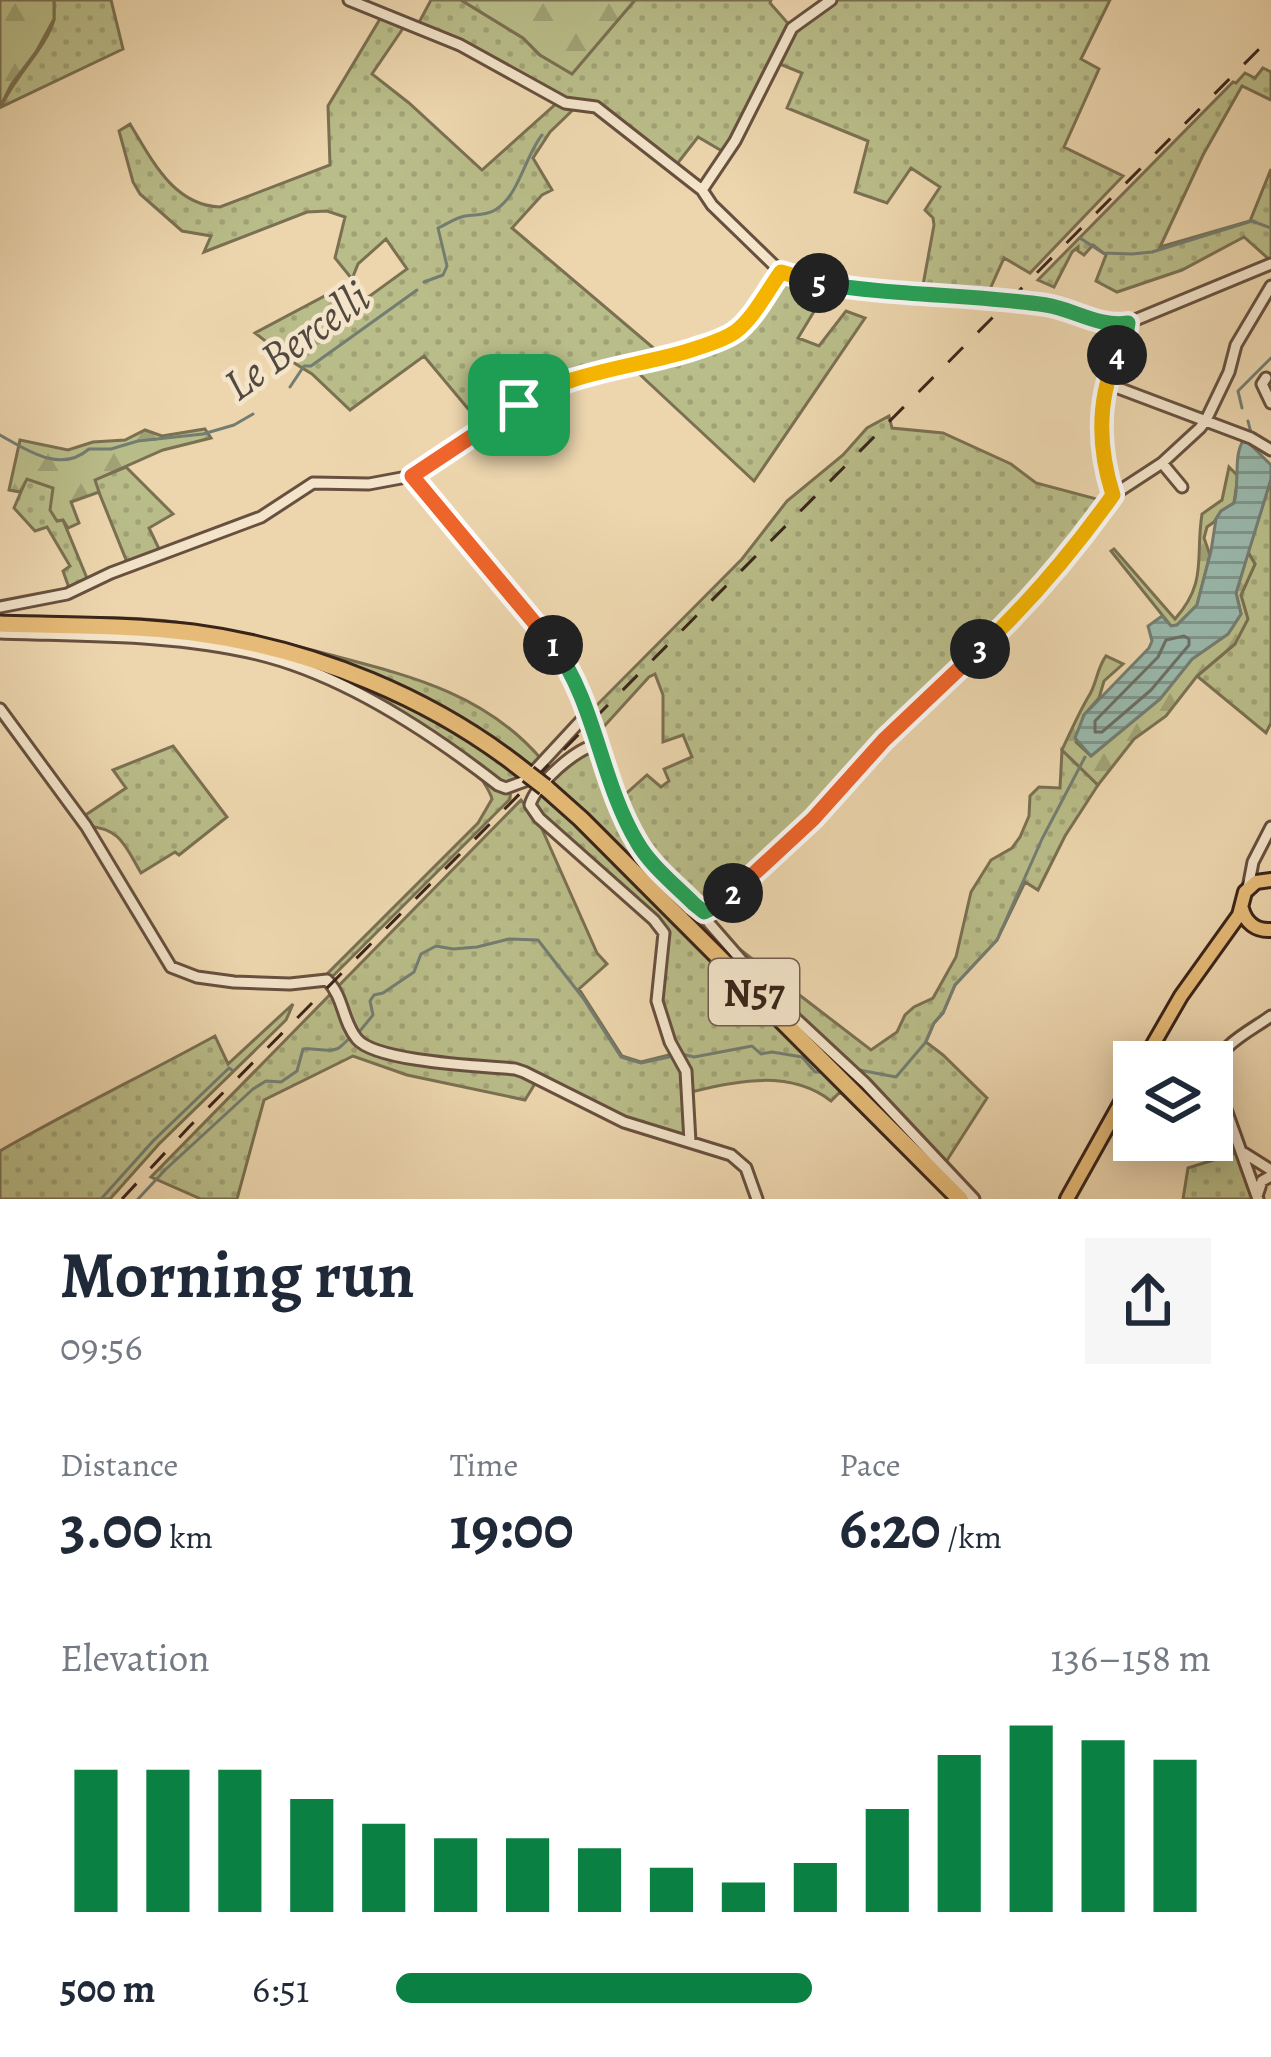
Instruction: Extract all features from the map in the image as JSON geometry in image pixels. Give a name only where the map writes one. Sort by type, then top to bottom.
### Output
[{"type":"highway","name":"N57","points":[[0,629],[174,631],[220,637],[294,654],[400,694],[466,730],[545,787],[594,832],[960,1199]]},
{"type":"main road","points":[[1155,1041],[1219,945],[1248,888],[1268,880]]},
{"type":"main road","points":[[1241,908],[1253,926],[1270,931]]},
{"type":"main road","points":[[1219,945],[1253,926]]},
{"type":"main road","points":[[1067,1199],[1113,1117]]},
{"type":"street","points":[[349,0],[460,45],[566,104],[596,107],[702,190],[781,272],[813,282],[1052,306],[1118,325],[1271,264]]},
{"type":"street","points":[[702,190],[735,142],[792,28],[831,0]]},
{"type":"street","points":[[0,607],[67,594],[253,520],[313,483],[369,484],[412,476],[526,400],[601,372],[672,356],[728,336],[743,324],[781,272]]},
{"type":"street","points":[[704,912],[733,893],[813,819],[884,740],[1000,630],[1044,584],[1113,495],[1162,463],[1206,420],[1236,345],[1271,286]]},
{"type":"street","points":[[1113,495],[1101,419],[1106,382],[1128,323]]},
{"type":"street","points":[[1266,378],[1262,384],[1271,403]]},
{"type":"street","points":[[1106,382],[1252,438],[1271,450]]},
{"type":"street","points":[[1162,463],[1182,487]]},
{"type":"street","points":[[412,476],[558,651],[638,846],[704,912],[778,1002],[865,1082],[974,1199]]},
{"type":"street","points":[[0,629],[174,641],[271,657],[358,692],[506,788],[525,781],[587,714]]},
{"type":"street","points":[[0,709],[86,826],[168,964],[178,972],[234,982],[327,980],[338,993],[354,1035],[371,1048],[419,1059],[515,1069],[612,1117],[740,1161],[757,1199]]},
{"type":"street","points":[[598,745],[584,748],[556,772],[534,793],[530,805],[664,933],[657,1001],[686,1071],[690,1142]]},
{"type":"street","points":[[1268,880],[1256,866],[1271,830]]},
{"type":"street","points":[[1248,888],[1252,862],[1271,830]]},
{"type":"street","points":[[1258,1198],[1215,1084],[1214,1067],[1223,1051],[1271,1016]]},
{"type":"street","points":[[1240,1149],[1271,1173],[1262,1181],[1258,1198]]},
{"type":"green space","points":[[0,0],[54,0],[54,19],[0,107]]},
{"type":"green space","points":[[54,0],[111,0],[123,49],[1,107],[50,31]]},
{"type":"green space","points":[[431,0],[461,0],[572,73],[635,0],[771,0],[792,28],[831,0],[1110,0],[1081,59],[1099,69],[1064,147],[1123,176],[1030,273],[1004,258],[986,298],[921,296],[934,225],[925,210],[940,187],[911,168],[887,203],[855,192],[868,141],[787,108],[802,73],[775,62],[727,154],[698,137],[674,168],[596,107],[577,106],[550,132],[533,158],[552,190],[512,228],[664,357],[728,336],[781,272],[830,285],[798,338],[819,346],[846,311],[865,318],[754,481],[633,364],[530,398],[485,429],[424,356],[350,410],[312,374],[255,333],[351,282],[352,309],[407,269],[386,239],[358,264],[352,279],[335,258],[345,217],[327,211],[307,212],[204,252],[211,236],[182,231],[140,194],[119,131],[130,124],[177,189],[189,198],[220,207],[330,165],[328,106],[383,14],[406,24],[372,74],[482,170],[559,101],[510,71],[416,28]]},
{"type":"green space","points":[[461,0],[635,0],[572,74]]},
{"type":"green space","points":[[1263,68],[1271,72],[1271,100],[1242,86],[1160,247],[1250,221],[1271,169],[1271,261],[1244,237],[1182,270],[1117,292],[1096,281],[1106,255],[1093,245],[1084,255],[1078,247],[1072,252],[1054,287],[1038,280],[1233,82],[1245,73],[1255,78]]},
{"type":"green space","points":[[889,416],[892,428],[943,433],[1011,464],[1036,483],[1108,502],[967,662],[815,813],[709,908],[696,904],[638,843],[619,800],[647,775],[661,787],[669,781],[664,769],[692,757],[683,735],[663,742],[663,695],[655,674],[598,733],[590,712],[742,559],[787,501],[843,455],[867,428]]},
{"type":"green space","points":[[205,429],[211,438],[163,450],[95,480],[99,492],[71,502],[79,523],[68,528],[50,510],[53,488],[27,479],[20,492],[9,490],[20,440],[68,450],[125,440],[145,430],[162,436]]},
{"type":"green space","points":[[126,467],[173,514],[149,528],[162,555],[129,567],[94,480]]},
{"type":"green space","points":[[1229,467],[1238,476],[1234,503],[1207,527],[1204,538],[1210,555],[1197,605],[1171,626],[1111,551],[1175,619],[1196,581],[1202,514],[1222,500]]},
{"type":"green space","points":[[27,478],[54,488],[89,583],[73,591],[63,571],[70,566],[47,527],[35,531],[14,508]]},
{"type":"green space","points":[[1271,479],[1271,723],[1266,733],[1197,676],[1235,644],[1241,595],[1255,564],[1248,552]]},
{"type":"green space","points":[[1248,552],[1255,564],[1241,595],[1248,619],[1235,644],[1197,676],[1166,716],[1134,739],[1098,785],[1062,750],[1106,656],[1123,664],[1104,681],[1099,698],[1084,715],[1076,742],[1091,756],[1160,699],[1192,659],[1228,634],[1241,614],[1236,593]]},
{"type":"green space","points":[[0,617],[176,622],[312,650],[390,671],[472,703],[520,737],[542,760],[531,771],[352,670]]},
{"type":"green space","points":[[0,627],[174,634],[269,651],[403,702],[525,778],[511,786],[510,799],[333,976],[326,975],[478,823],[492,799],[478,768],[356,689],[272,656],[187,641],[0,632]]},
{"type":"green space","points":[[173,746],[227,817],[179,855],[175,852],[141,873],[121,840],[107,830],[86,826],[81,818],[126,788],[113,770]]},
{"type":"green space","points":[[584,749],[595,749],[639,851],[972,1199],[965,1199],[546,782]]},
{"type":"green space","points":[[1062,750],[1098,785],[1038,890],[1025,882],[997,940],[955,985],[926,1042],[987,1098],[944,1165],[780,1002],[720,934],[871,1050],[897,1032],[914,1007],[933,998],[956,957],[971,892],[991,860],[1012,848],[1020,837],[1029,816],[1030,796],[1039,787],[1060,788]]},
{"type":"green space","points":[[539,789],[623,866],[934,1182],[840,1092],[831,1101],[799,1085],[764,1080],[691,1092],[692,1145],[536,1082],[525,1100],[407,1075],[353,1056],[264,1100],[237,1199],[201,1199],[151,1177],[521,800],[538,820],[597,953],[607,964],[579,989],[622,1056],[641,1062],[673,1054],[660,1003],[666,928],[532,807]]},
{"type":"green space","points":[[293,1004],[286,1020],[159,1144],[110,1199],[0,1199],[0,1151],[215,1036],[228,1064]]},
{"type":"green space","points":[[1233,1154],[1252,1199],[1183,1199],[1188,1168],[1233,1161]]},
{"type":"water","points":[[1243,441],[1271,465],[1271,479],[1236,593],[1241,614],[1228,634],[1192,659],[1160,699],[1091,756],[1075,738],[1084,715],[1149,648],[1148,626],[1162,616],[1171,626],[1177,625],[1197,605],[1216,519],[1234,503]]},
{"type":"waterway","points":[[424,282],[443,275],[447,266],[438,228],[503,204],[542,135]]},
{"type":"waterway","points":[[1080,238],[1103,253],[1132,254],[1252,221],[1271,228]]},
{"type":"waterway","name":"Le Bercelli","points":[[290,387],[304,366],[311,366],[417,290]]},
{"type":"waterway","points":[[1242,408],[1238,391],[1271,358]]},
{"type":"waterway","name":"Le Bercelli","points":[[0,435],[55,460],[89,449],[203,434],[253,414]]},
{"type":"waterway","points":[[1248,421],[1251,433]]},
{"type":"waterway","points":[[854,1069],[896,1077],[925,1043],[955,985],[997,940],[1085,757]]},
{"type":"waterway","points":[[359,1032],[373,1015],[370,1001],[374,995],[414,972],[421,954],[436,946],[453,949],[509,939],[538,940],[621,1057],[641,1063],[669,1057]]},
{"type":"waterway","points":[[138,1199],[253,1089],[266,1081],[281,1082],[297,1071],[303,1049],[336,1049],[351,1037]]},
{"type":"waterway","points":[[682,1054],[694,1057],[752,1046],[761,1054],[802,1057],[820,1072]]},
{"type":"waterway","points":[[101,1199],[153,1141],[232,1070]]},
{"type":"railway","points":[[122,1199],[1271,37]]},
{"type":"route","points":[[781,272],[859,289],[1052,306],[1097,321],[1128,323],[1102,400],[1113,495],[1091,527],[1044,584],[884,740],[813,819],[733,893],[704,912],[638,846],[563,659],[412,476],[519,405],[601,372],[672,356],[728,336],[743,324],[781,272]]}]
